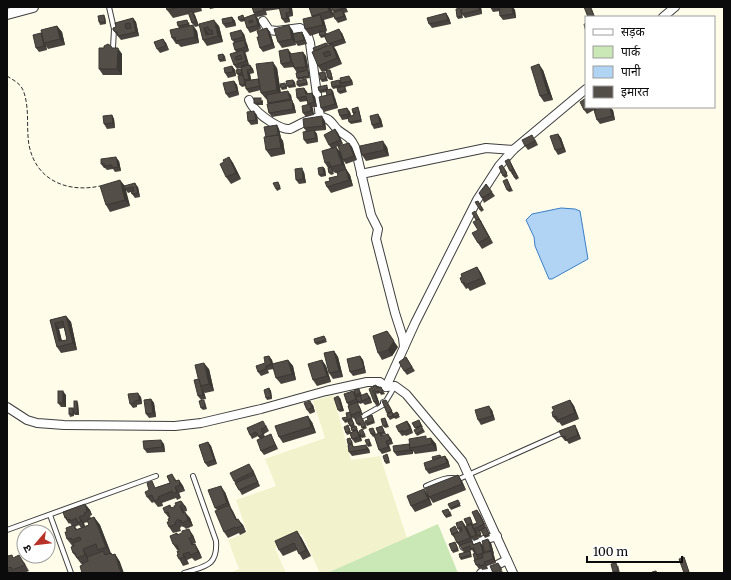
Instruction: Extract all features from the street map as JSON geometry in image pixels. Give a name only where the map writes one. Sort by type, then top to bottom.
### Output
[{"type":"street","points":[[12,11],[34,7]]},
{"type":"street","points":[[664,16],[675,7]]},
{"type":"street","points":[[263,20],[269,30],[277,31],[300,28],[307,33],[310,43],[320,117]]},
{"type":"street","points":[[386,387],[477,200],[499,166],[513,150],[585,90]]},
{"type":"street","points":[[249,100],[256,110],[279,128],[285,130],[290,129],[320,117],[327,119],[338,130],[350,138],[355,147],[371,215],[378,229],[376,239],[403,338],[404,348]]},
{"type":"street","points":[[361,174],[486,148],[513,150]]},
{"type":"street","points":[[7,407],[27,420],[37,423],[64,425],[175,426],[201,423],[261,409],[326,391],[368,382],[380,382],[386,387],[395,386],[406,394],[458,454],[469,474],[513,573]]},
{"type":"street","points":[[463,547],[497,536]]},
{"type":"street","points":[[481,573],[508,560]]},
{"type":"lane","points":[[110,7],[114,29],[113,48]]},
{"type":"lane","points":[[355,420],[383,406],[383,402],[386,401],[395,386]]},
{"type":"lane","points":[[426,486],[446,478],[459,479],[562,433]]},
{"type":"lane","points":[[7,530],[156,476]]},
{"type":"lane","points":[[184,573],[207,565],[214,559],[216,551],[216,541],[193,476]]},
{"type":"lane","points":[[50,515],[71,573]]},
{"type":"path","points":[[7,76],[17,82],[23,90],[26,101],[29,146],[44,175],[53,182],[65,186],[85,188],[104,185]]},
{"type":"green space","points":[[333,395],[351,460],[380,456],[407,538],[327,573],[320,573],[302,534],[275,548],[286,573],[230,573],[239,569],[228,540],[247,532],[236,500],[276,486],[265,459],[325,438],[313,401]]},
{"type":"green space","points":[[438,524],[458,573],[327,573]]},
{"type":"water","points":[[561,208],[580,211],[588,259],[552,279],[549,279],[535,246],[534,237],[526,220],[532,214]]},
{"type":"building","points":[[166,7],[180,7],[167,10]]},
{"type":"building","points":[[252,7],[263,7],[264,10],[254,13]]},
{"type":"building","points":[[279,7],[289,7],[290,12],[286,13],[287,18],[282,19]]},
{"type":"building","points":[[309,7],[328,7],[329,11],[312,16]]},
{"type":"building","points":[[461,7],[479,7],[479,10],[462,14]]},
{"type":"building","points":[[512,7],[513,14],[500,16],[499,8]]},
{"type":"building","points":[[584,7],[590,7],[594,16],[588,16]]},
{"type":"building","points":[[332,8],[345,8],[333,11]]},
{"type":"building","points":[[460,8],[462,16],[457,17],[456,9]]},
{"type":"building","points":[[342,10],[344,16],[335,19],[333,13]]},
{"type":"building","points":[[192,11],[196,21],[192,23],[188,12]]},
{"type":"building","points":[[446,13],[448,20],[429,24],[427,18]]},
{"type":"building","points":[[255,14],[258,25],[247,28],[244,18]]},
{"type":"building","points":[[104,15],[105,22],[99,22],[98,16]]},
{"type":"building","points":[[243,15],[244,19],[239,20],[238,17]]},
{"type":"building","points":[[320,15],[323,25],[305,29],[303,19]]},
{"type":"building","points":[[232,17],[233,22],[223,24],[222,19]]},
{"type":"building","points":[[133,18],[136,32],[118,36],[117,32],[113,30],[113,28],[116,27],[115,23]],"holes":[[[130,23],[131,28],[126,29],[125,24]]]},
{"type":"building","points":[[187,20],[188,24],[178,26],[177,22]]},
{"type":"building","points":[[214,20],[218,36],[203,40],[199,24]],"holes":[[[208,27],[209,30],[212,30],[213,34],[206,35],[204,28]]]},
{"type":"building","points":[[193,25],[195,37],[176,41],[175,37],[172,38],[170,30]]},
{"type":"building","points":[[289,25],[292,39],[278,42],[274,29]]},
{"type":"building","points":[[57,26],[60,39],[44,43],[41,30]]},
{"type":"building","points":[[267,28],[272,44],[260,48],[257,31]]},
{"type":"building","points":[[339,29],[343,39],[328,44],[324,35]]},
{"type":"building","points":[[241,30],[243,37],[232,40],[230,33]]},
{"type":"building","points":[[325,31],[326,35],[320,36],[319,32]]},
{"type":"building","points":[[302,32],[304,40],[295,42],[293,34]]},
{"type":"building","points":[[41,33],[44,46],[36,48],[33,35]]},
{"type":"building","points":[[163,39],[166,46],[157,49],[154,42]]},
{"type":"building","points":[[244,40],[246,47],[235,50],[233,43]]},
{"type":"building","points":[[326,43],[328,46],[314,51],[313,48]]},
{"type":"building","points":[[108,44],[112,48],[118,48],[117,69],[99,69],[99,48],[104,48],[104,46]]},
{"type":"building","points":[[332,44],[337,58],[318,66],[312,52]],"holes":[[[329,51],[331,55],[325,57],[323,53]]]},
{"type":"building","points":[[288,49],[291,62],[281,64],[279,51]]},
{"type":"building","points":[[243,50],[246,61],[234,65],[230,54]],"holes":[[[241,55],[242,59],[236,60],[235,57]]]},
{"type":"building","points":[[303,52],[306,67],[294,68],[290,54]]},
{"type":"building","points":[[223,54],[224,59],[219,60],[218,55]]},
{"type":"building","points":[[273,62],[277,90],[261,93],[256,64]]},
{"type":"building","points":[[539,64],[548,94],[540,96],[531,67]]},
{"type":"building","points":[[250,65],[251,69],[247,70],[249,79],[244,80],[241,67]]},
{"type":"building","points":[[232,66],[233,72],[225,73],[224,68]]},
{"type":"building","points":[[241,69],[242,73],[237,74],[236,70]]},
{"type":"building","points":[[308,70],[309,76],[297,78],[296,73]]},
{"type":"building","points":[[326,70],[330,70],[332,78],[328,78]]},
{"type":"building","points":[[325,72],[326,79],[321,80],[319,73]]},
{"type":"building","points":[[243,75],[245,84],[240,85],[238,76]]},
{"type":"building","points":[[349,76],[351,81],[341,83],[340,78]]},
{"type":"building","points":[[258,79],[260,86],[246,89],[245,81]]},
{"type":"building","points":[[306,79],[307,83],[297,85],[297,81]]},
{"type":"building","points":[[293,80],[294,85],[287,86],[286,81]]},
{"type":"building","points":[[339,80],[341,85],[332,87],[331,82]]},
{"type":"building","points":[[234,81],[237,91],[226,94],[223,83]]},
{"type":"building","points":[[285,83],[286,87],[281,88],[280,84]]},
{"type":"building","points":[[327,85],[327,89],[319,91],[318,87]]},
{"type":"building","points":[[345,86],[345,90],[338,92],[337,88]]},
{"type":"building","points":[[304,88],[306,94],[312,93],[314,102],[308,104],[306,96],[297,98],[296,89]]},
{"type":"building","points":[[331,89],[333,95],[327,96],[326,90]]},
{"type":"building","points":[[288,91],[290,99],[268,103],[266,95]]},
{"type":"building","points":[[332,94],[335,104],[321,108],[319,97]]},
{"type":"building","points":[[254,98],[261,98],[261,103],[254,103]]},
{"type":"building","points":[[585,99],[585,108],[588,108],[584,110],[580,102]]},
{"type":"building","points":[[292,100],[293,109],[269,113],[267,104]]},
{"type":"building","points":[[310,104],[311,111],[303,113],[302,106]]},
{"type":"building","points":[[358,107],[361,120],[349,122],[348,117],[354,115],[353,114],[356,112],[353,113],[352,109]]},
{"type":"building","points":[[347,108],[349,114],[340,116],[338,110]]},
{"type":"building","points":[[610,108],[612,116],[597,120],[594,110]]},
{"type":"building","points":[[254,111],[256,120],[248,121],[247,112]]},
{"type":"building","points":[[378,114],[380,123],[372,125],[370,116]]},
{"type":"building","points":[[112,115],[113,123],[104,124],[103,116]]},
{"type":"building","points":[[322,116],[323,126],[304,128],[303,119]]},
{"type":"building","points":[[277,125],[278,135],[266,137],[264,127]]},
{"type":"building","points":[[335,129],[340,140],[329,145],[324,135]]},
{"type":"building","points":[[314,130],[316,138],[304,140],[303,132]]},
{"type":"building","points":[[558,134],[563,148],[555,150],[550,136]]},
{"type":"building","points":[[279,135],[281,148],[266,150],[264,137]]},
{"type":"building","points":[[532,135],[535,141],[525,146],[522,140]]},
{"type":"building","points":[[383,141],[384,150],[362,155],[360,146]]},
{"type":"building","points":[[349,143],[354,156],[343,160],[338,146]]},
{"type":"building","points":[[336,147],[342,164],[331,167],[329,162],[325,163],[322,151]]},
{"type":"building","points":[[116,157],[118,167],[112,168],[112,165],[104,166],[104,163],[101,164],[101,159]]},
{"type":"building","points":[[229,157],[236,173],[226,177],[220,164],[224,162],[223,160]]},
{"type":"building","points":[[509,159],[513,169],[510,171],[505,161]]},
{"type":"building","points":[[502,165],[507,173],[503,176],[499,167]]},
{"type":"building","points":[[323,167],[324,174],[319,175],[318,168]]},
{"type":"building","points":[[331,167],[333,172],[329,173],[328,168]]},
{"type":"building","points":[[302,168],[303,179],[296,180],[295,169]]},
{"type":"building","points":[[346,169],[349,180],[327,187],[325,182],[330,181],[329,178],[338,176],[337,172]]},
{"type":"building","points":[[515,172],[517,176],[515,178],[512,173]]},
{"type":"building","points":[[507,179],[511,189],[507,190],[503,181]]},
{"type":"building","points":[[120,180],[125,200],[106,205],[100,186]]},
{"type":"building","points":[[278,182],[280,187],[276,189],[273,183]]},
{"type":"building","points":[[135,183],[138,193],[132,194],[131,191],[134,191],[133,187],[125,189],[124,186]]},
{"type":"building","points":[[486,184],[492,192],[482,198],[479,193]]},
{"type":"building","points":[[478,201],[482,208],[480,210],[475,202]]},
{"type":"building","points":[[475,211],[481,222],[479,219],[476,220],[472,213]]},
{"type":"building","points":[[479,219],[489,237],[478,243],[472,233],[478,230],[473,222]]},
{"type":"building","points":[[477,267],[482,278],[465,285],[464,282],[462,283],[460,278],[462,277],[461,274]]},
{"type":"building","points":[[66,316],[73,343],[57,347],[50,320]],"holes":[[[63,321],[67,340],[59,341],[55,323]]]},
{"type":"building","points":[[387,331],[394,341],[388,350],[378,353],[373,336]]},
{"type":"building","points":[[324,336],[326,340],[315,343],[314,339]]},
{"type":"building","points":[[334,351],[339,371],[329,373],[324,353]]},
{"type":"building","points":[[269,356],[271,364],[266,366],[266,369],[258,372],[256,366],[265,363],[264,357]]},
{"type":"building","points":[[360,356],[364,368],[350,372],[347,359]]},
{"type":"building","points":[[406,357],[412,367],[404,371],[399,362]]},
{"type":"building","points":[[288,360],[292,374],[276,378],[272,364]]},
{"type":"building","points":[[322,360],[327,376],[313,380],[308,364]]},
{"type":"building","points":[[204,363],[209,384],[200,386],[195,365]]},
{"type":"building","points":[[199,379],[203,395],[198,396],[194,380]]},
{"type":"building","points":[[376,385],[377,388],[381,387],[383,392],[375,392],[373,386]]},
{"type":"building","points":[[372,387],[377,401],[374,402],[369,389]]},
{"type":"building","points":[[269,388],[271,397],[266,398],[264,390]]},
{"type":"building","points":[[359,389],[360,393],[355,395],[354,390]]},
{"type":"building","points":[[58,391],[63,391],[63,403],[58,403]]},
{"type":"building","points":[[353,391],[356,399],[347,403],[344,394]]},
{"type":"building","points":[[138,393],[139,400],[130,404],[128,394]]},
{"type":"building","points":[[367,393],[369,398],[362,401],[360,396]]},
{"type":"building","points":[[338,396],[342,409],[338,410],[334,398]]},
{"type":"building","points":[[360,396],[362,401],[358,402],[356,397]]},
{"type":"building","points":[[151,399],[153,413],[146,414],[144,400]]},
{"type":"building","points":[[204,400],[205,407],[201,408],[199,401]]},
{"type":"building","points":[[386,400],[392,411],[387,413],[382,401]]},
{"type":"building","points":[[570,400],[575,413],[558,420],[556,416],[553,417],[552,412],[554,411],[552,407]]},
{"type":"building","points":[[74,401],[77,401],[77,413],[74,413]]},
{"type":"building","points":[[310,401],[312,408],[307,410],[304,403]]},
{"type":"building","points":[[357,402],[361,411],[351,415],[348,406]]},
{"type":"building","points":[[489,406],[492,416],[478,420],[475,410]]},
{"type":"building","points":[[69,408],[73,408],[73,414],[69,414]]},
{"type":"building","points":[[350,412],[352,418],[344,421],[342,418],[347,417],[346,413]]},
{"type":"building","points":[[392,412],[393,416],[388,417],[387,414]]},
{"type":"building","points":[[397,412],[399,415],[394,417],[393,414]]},
{"type":"building","points":[[372,415],[374,421],[366,424],[365,421],[368,420],[367,417]]},
{"type":"building","points":[[308,416],[311,427],[279,437],[275,426]]},
{"type":"building","points":[[361,416],[366,426],[362,428],[360,423],[357,424],[355,419]]},
{"type":"building","points":[[385,418],[387,425],[383,426],[381,419]]},
{"type":"building","points":[[352,420],[354,424],[350,426],[348,422]]},
{"type":"building","points":[[419,420],[421,425],[415,428],[412,423]]},
{"type":"building","points":[[263,421],[266,427],[261,429],[263,434],[259,437],[256,432],[250,435],[247,428]]},
{"type":"building","points":[[407,421],[410,429],[399,432],[396,426]]},
{"type":"building","points":[[348,425],[350,431],[346,433],[344,427]]},
{"type":"building","points":[[575,425],[578,435],[566,440],[565,436],[562,437],[559,431]]},
{"type":"building","points":[[356,426],[357,429],[352,431],[351,428]]},
{"type":"building","points":[[382,426],[384,432],[378,433],[376,428]]},
{"type":"building","points":[[421,426],[423,430],[416,434],[414,430]]},
{"type":"building","points":[[373,428],[375,433],[371,434],[369,429]]},
{"type":"building","points":[[362,429],[365,435],[361,436],[359,431]]},
{"type":"building","points":[[357,430],[359,437],[352,439],[350,433]]},
{"type":"building","points":[[380,433],[381,436],[388,434],[390,440],[386,441],[388,447],[379,450],[374,435]]},
{"type":"building","points":[[271,434],[275,445],[261,451],[257,440]]},
{"type":"building","points":[[426,436],[426,439],[431,438],[432,444],[410,448],[409,439]]},
{"type":"building","points":[[350,438],[352,443],[348,444],[347,439]]},
{"type":"building","points":[[369,439],[370,444],[367,445],[365,440]]},
{"type":"building","points":[[161,440],[162,447],[144,449],[143,441]]},
{"type":"building","points":[[208,442],[214,460],[205,463],[199,445]]},
{"type":"building","points":[[352,444],[353,447],[366,445],[367,449],[349,452],[348,445]]},
{"type":"building","points":[[409,444],[410,450],[394,452],[393,446]]},
{"type":"building","points":[[387,454],[389,461],[385,462],[383,456]]},
{"type":"building","points":[[440,455],[441,457],[433,460],[432,457]]},
{"type":"building","points":[[445,456],[447,463],[426,470],[424,463]]},
{"type":"building","points":[[249,464],[253,472],[234,481],[230,473]]},
{"type":"building","points":[[172,474],[175,481],[179,480],[180,485],[175,487],[177,492],[173,494],[172,491],[158,497],[159,499],[154,501],[152,495],[147,497],[145,492],[149,490],[147,483],[152,481],[155,488],[170,483],[167,476]]},
{"type":"building","points":[[254,475],[258,482],[239,490],[235,483]]},
{"type":"building","points":[[458,475],[462,484],[429,497],[425,488]]},
{"type":"building","points":[[221,486],[227,503],[215,508],[208,490]]},
{"type":"building","points":[[424,489],[428,499],[411,506],[407,496]]},
{"type":"building","points":[[458,500],[460,504],[450,508],[448,504]]},
{"type":"building","points":[[181,501],[183,504],[180,506],[183,513],[185,512],[188,520],[182,523],[181,520],[179,521],[178,519],[175,522],[176,524],[169,527],[167,522],[169,522],[168,519],[170,518],[168,512],[165,513],[163,508],[170,505],[170,507],[174,508],[176,505],[175,503]]},
{"type":"building","points":[[85,504],[87,512],[84,513],[85,515],[79,517],[81,521],[78,523],[76,518],[71,521],[70,519],[67,520],[66,517],[65,518],[63,512]]},
{"type":"building","points":[[229,505],[236,520],[238,519],[242,526],[235,527],[224,532],[215,511]]},
{"type":"building","points":[[448,509],[450,514],[445,516],[442,511]]},
{"type":"building","points":[[477,510],[484,524],[474,529],[472,525],[477,523],[472,512]]},
{"type":"building","points":[[94,517],[106,547],[98,550],[96,544],[83,549],[85,555],[77,558],[71,547],[74,546],[73,543],[81,540],[80,537],[72,540],[71,538],[67,539],[65,532],[67,532],[66,528],[74,525],[76,530],[89,525],[87,520]]},
{"type":"building","points":[[470,517],[472,523],[467,525],[464,519]]},
{"type":"building","points":[[462,521],[470,538],[457,543],[453,534],[462,531],[461,527],[458,529],[456,523]]},
{"type":"building","points":[[471,524],[476,535],[471,537],[466,526]]},
{"type":"building","points":[[455,526],[458,532],[452,535],[450,529]]},
{"type":"building","points":[[486,527],[489,534],[484,536],[481,530]]},
{"type":"building","points":[[189,529],[192,537],[189,538],[192,545],[195,544],[198,552],[190,555],[189,552],[183,554],[184,557],[179,559],[177,555],[177,551],[179,551],[177,545],[175,546],[173,544],[170,536],[177,533],[177,535],[182,533],[182,531]]},
{"type":"building","points":[[479,530],[481,534],[478,536],[476,531]]},
{"type":"building","points":[[297,531],[306,550],[299,554],[294,543],[279,550],[275,541]]},
{"type":"building","points":[[488,539],[491,550],[485,552],[482,541]]},
{"type":"building","points":[[472,541],[473,545],[480,542],[483,553],[476,555],[474,548],[471,549],[470,546],[462,549],[460,545]]},
{"type":"building","points":[[455,542],[458,549],[452,551],[449,544]]},
{"type":"building","points":[[103,551],[105,555],[111,553],[112,555],[115,554],[121,573],[82,573],[80,566],[88,561],[87,557]]},
{"type":"building","points":[[470,551],[471,555],[460,558],[459,554]]},
{"type":"building","points":[[491,551],[493,559],[484,562],[485,564],[480,566],[479,564],[476,565],[474,560],[483,558],[482,554]]},
{"type":"building","points":[[476,553],[478,559],[475,560],[473,554]]},
{"type":"building","points":[[7,554],[8,556],[12,555],[13,558],[16,556],[16,564],[25,565],[12,570],[11,567],[7,568]]},
{"type":"building","points":[[684,557],[689,572],[687,573],[684,573],[679,559]]},
{"type":"building","points":[[498,563],[501,570],[493,573],[490,566]]},
{"type":"building","points":[[616,563],[618,571],[613,572],[611,564]]}]
